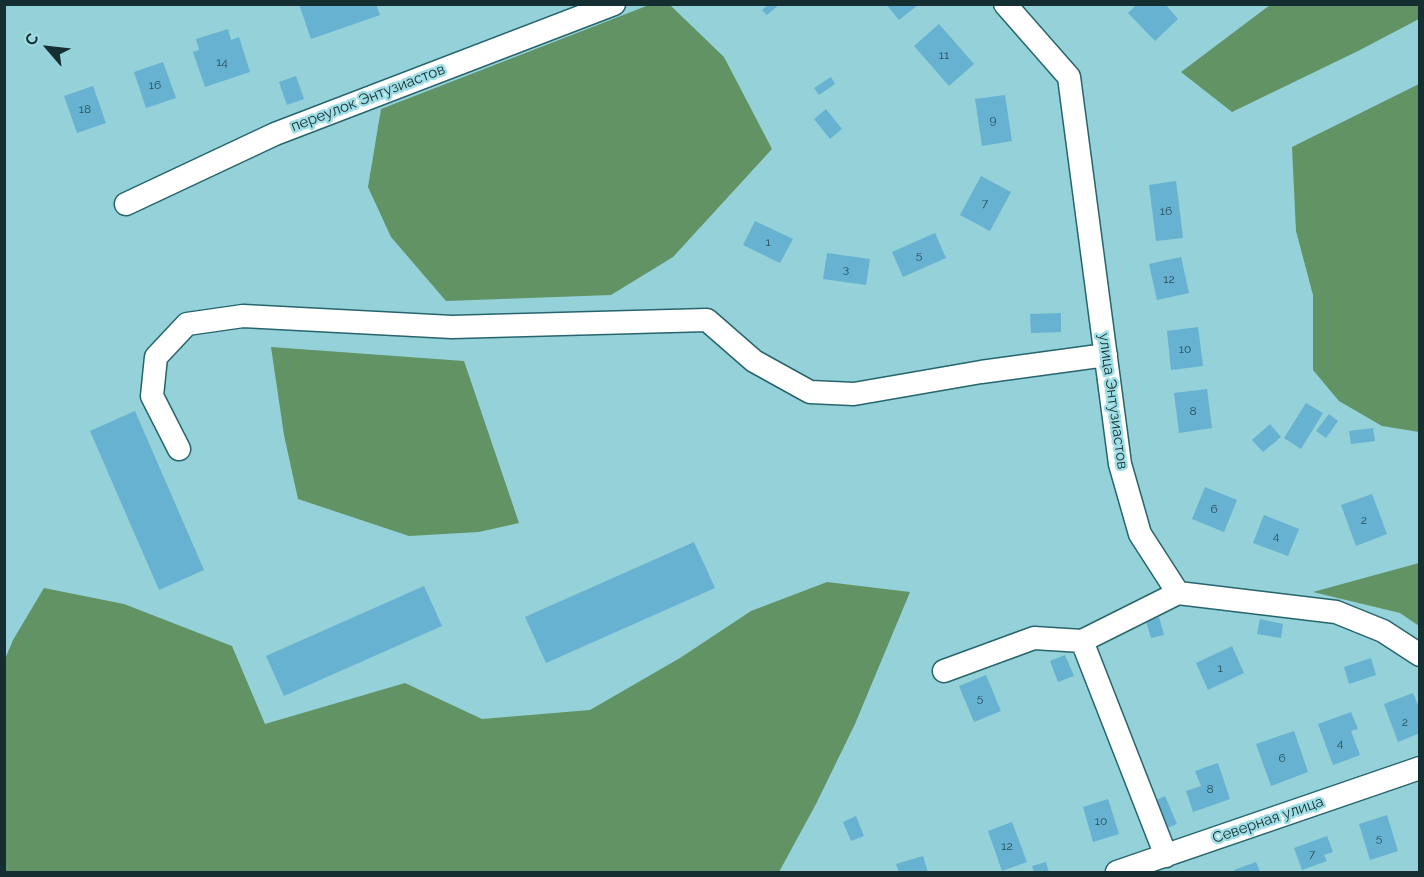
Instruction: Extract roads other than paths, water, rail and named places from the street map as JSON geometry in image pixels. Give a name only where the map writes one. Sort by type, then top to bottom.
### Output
[{"type":"street","name":"переулок Энтузиастов","points":[[126,204],[275,134],[614,4]]},
{"type":"street","name":"улица Энтузиастов","points":[[1005,4],[1069,77],[1120,464],[1140,534],[1178,593]]},
{"type":"street","points":[[179,449],[152,396],[156,357],[187,324],[243,316],[452,327],[706,320],[754,361],[810,392],[854,394],[981,372],[1106,355]]},
{"type":"street","points":[[944,671],[1034,638],[1082,641],[1178,593],[1336,612],[1383,631],[1419,655]]},
{"type":"street","points":[[1082,641],[1166,856]]},
{"type":"street","name":"Северная улица","points":[[1117,873],[1419,768]]}]
